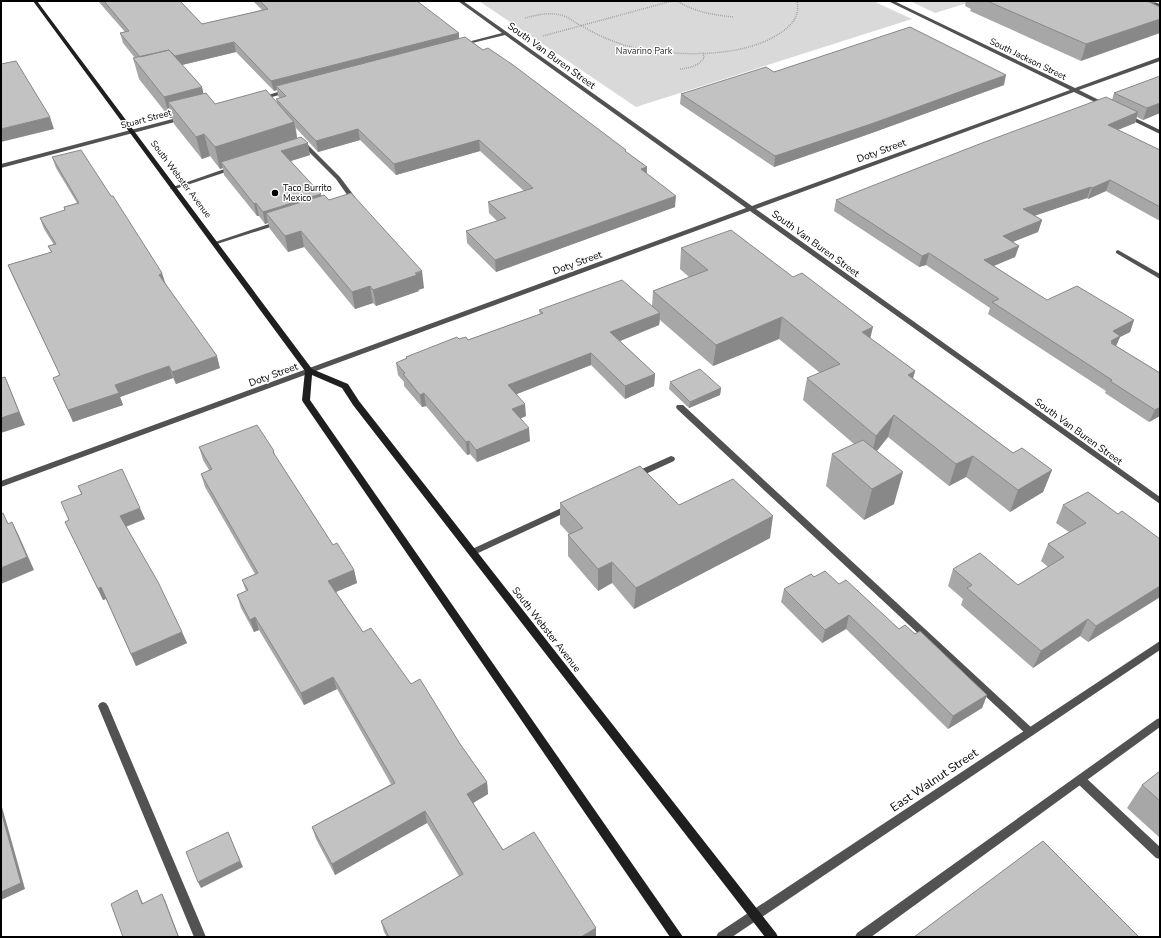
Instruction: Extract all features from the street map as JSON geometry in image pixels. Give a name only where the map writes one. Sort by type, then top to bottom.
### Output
[{"type":"main road","name":"South Webster Avenue","points":[[35,1],[310,371],[345,386],[356,403],[756,914],[772,937]]},
{"type":"main road","points":[[310,371],[306,400],[677,937]]},
{"type":"street","name":"South Van Buren Street","points":[[460,1],[1160,501]]},
{"type":"street","name":"South Jackson Street","points":[[890,1],[1111,108]]},
{"type":"street","points":[[1147,1],[1160,6]]},
{"type":"street","points":[[456,46],[505,34]]},
{"type":"street","name":"Doty Street","points":[[1,484],[1160,58]]},
{"type":"street","points":[[253,100],[295,89]]},
{"type":"street","points":[[260,98],[269,105]]},
{"type":"street","points":[[1118,111],[1160,132]]},
{"type":"street","name":"Stuart Street","points":[[1,166],[193,116]]},
{"type":"street","points":[[298,147],[303,142],[338,178],[352,197],[340,204]]},
{"type":"street","points":[[173,188],[241,166]]},
{"type":"street","points":[[215,243],[284,221]]},
{"type":"street","points":[[1118,252],[1160,276]]},
{"type":"street","points":[[680,407],[1030,732]]},
{"type":"street","points":[[627,480],[670,459]]},
{"type":"street","points":[[473,552],[577,503]]},
{"type":"street","name":"East Walnut Street","points":[[722,937],[1160,644]]},
{"type":"street","points":[[103,706],[200,937]]},
{"type":"street","points":[[861,937],[1160,722]]},
{"type":"street","points":[[1081,780],[1160,854]]},
{"type":"path","points":[[539,37],[672,1]]},
{"type":"path","points":[[677,1],[699,13],[734,17]]},
{"type":"path","points":[[525,18],[541,14],[560,15],[607,40],[635,48],[667,52],[703,53],[744,48],[776,36],[796,20],[798,11],[797,1]]},
{"type":"path","points":[[680,69],[691,68],[700,63],[704,58],[703,53]]},
{"type":"green space","name":"Navarino Park","points":[[479,1],[873,1],[912,19],[636,107]]},
{"type":"green space","points":[[910,1],[974,1],[935,13]]},
{"type":"building","points":[[104,1],[180,1],[202,24],[268,9],[260,1],[417,1],[459,33],[271,81],[234,42],[175,56],[169,50],[140,57],[120,33],[129,31]]},
{"type":"building","points":[[987,1],[1147,1],[1160,7],[1160,19],[1086,44]]},
{"type":"building","points":[[910,27],[1006,75],[871,124],[775,156],[681,94],[766,67],[774,72]]},
{"type":"building","points":[[465,37],[483,50],[488,48],[513,65],[626,150],[625,151],[647,167],[641,169],[676,196],[495,260],[466,231],[506,218],[488,202],[533,188],[479,140],[394,164],[358,129],[316,141],[276,99],[286,96],[276,86]]},
{"type":"building","points":[[169,50],[202,87],[164,97],[133,58]]},
{"type":"building","points":[[16,61],[50,117],[1,129],[1,64]]},
{"type":"building","points":[[1160,76],[1160,103],[1147,108],[1114,93]]},
{"type":"building","points":[[266,90],[294,122],[215,147],[204,134],[196,137],[168,102],[206,93],[215,104]]},
{"type":"building","points":[[1106,97],[1138,112],[1108,125],[1160,150],[1160,207],[1110,180],[1092,188],[1091,187],[1023,209],[1042,220],[1003,236],[1019,246],[984,260],[1047,300],[1077,286],[1134,320],[1113,331],[1120,336],[1111,341],[1113,342],[1111,343],[1160,373],[1160,407],[1155,410],[1110,381],[1112,380],[992,302],[999,299],[929,253],[922,256],[836,200],[982,143]]},
{"type":"building","points":[[301,137],[308,143],[281,151],[321,194],[263,212],[256,203],[254,204],[221,162]]},
{"type":"building","points":[[81,150],[111,196],[113,196],[162,273],[159,275],[217,356],[172,372],[169,366],[115,385],[119,393],[68,410],[53,378],[60,375],[8,265],[52,252],[48,246],[56,244],[40,218],[65,210],[64,207],[79,203],[52,157]]},
{"type":"building","points":[[351,193],[422,271],[415,273],[417,275],[373,290],[370,286],[352,292],[301,231],[285,236],[266,213],[324,195],[329,200]]},
{"type":"building","points":[[731,230],[793,277],[802,273],[873,327],[862,332],[915,371],[908,375],[1013,453],[1022,448],[1052,470],[1018,490],[973,456],[956,464],[894,415],[876,436],[807,378],[840,364],[782,317],[716,345],[653,291],[708,270],[681,248]]},
{"type":"building","points":[[622,280],[660,313],[610,332],[655,374],[625,386],[591,353],[508,385],[525,404],[512,409],[529,428],[476,450],[469,441],[466,442],[424,393],[420,395],[396,363],[407,358],[406,357],[457,337],[459,339],[466,337],[468,340],[543,313],[539,310]]},
{"type":"building","points":[[700,369],[721,388],[690,402],[670,382]]},
{"type":"building","points":[[5,377],[19,412],[1,418],[1,378]]},
{"type":"building","points":[[257,425],[333,545],[337,543],[354,570],[328,581],[363,632],[371,628],[411,684],[420,679],[460,744],[487,782],[467,794],[503,850],[534,832],[596,928],[581,937],[389,937],[381,921],[463,874],[425,811],[332,864],[312,827],[395,783],[333,677],[301,693],[255,617],[250,620],[237,595],[248,590],[242,580],[258,573],[201,474],[212,469],[199,447]]},
{"type":"building","points":[[863,440],[903,472],[872,489],[832,454]]},
{"type":"building","points":[[640,466],[679,505],[733,479],[773,516],[636,588],[612,562],[598,569],[568,535],[583,528],[560,503]]},
{"type":"building","points":[[122,469],[140,508],[120,516],[158,582],[182,632],[131,654],[101,587],[98,589],[65,522],[69,520],[61,502],[82,494],[78,486]]},
{"type":"building","points":[[1088,492],[1118,514],[1122,511],[1160,539],[1160,586],[1096,626],[1088,619],[1041,651],[967,588],[972,585],[953,569],[980,553],[1018,585],[1064,557],[1048,544],[1086,523],[1063,505]]},
{"type":"building","points":[[3,513],[8,524],[12,522],[27,557],[1,568],[1,514]]},
{"type":"building","points":[[825,571],[839,584],[846,580],[899,629],[905,625],[915,634],[920,631],[987,695],[953,716],[849,615],[825,630],[784,589],[811,574],[814,577]]},
{"type":"building","points":[[1160,771],[1160,801],[1142,785]]},
{"type":"building","points":[[1,811],[21,883],[1,892]]},
{"type":"building","points":[[228,832],[240,861],[198,882],[186,852]]},
{"type":"building","points":[[1043,841],[1139,937],[914,937]]},
{"type":"building","points":[[137,890],[142,904],[162,894],[178,936],[123,937],[111,904]]},
{"type":"place","name":"Taco Burrito Mexico","points":[[275,193]]}]
